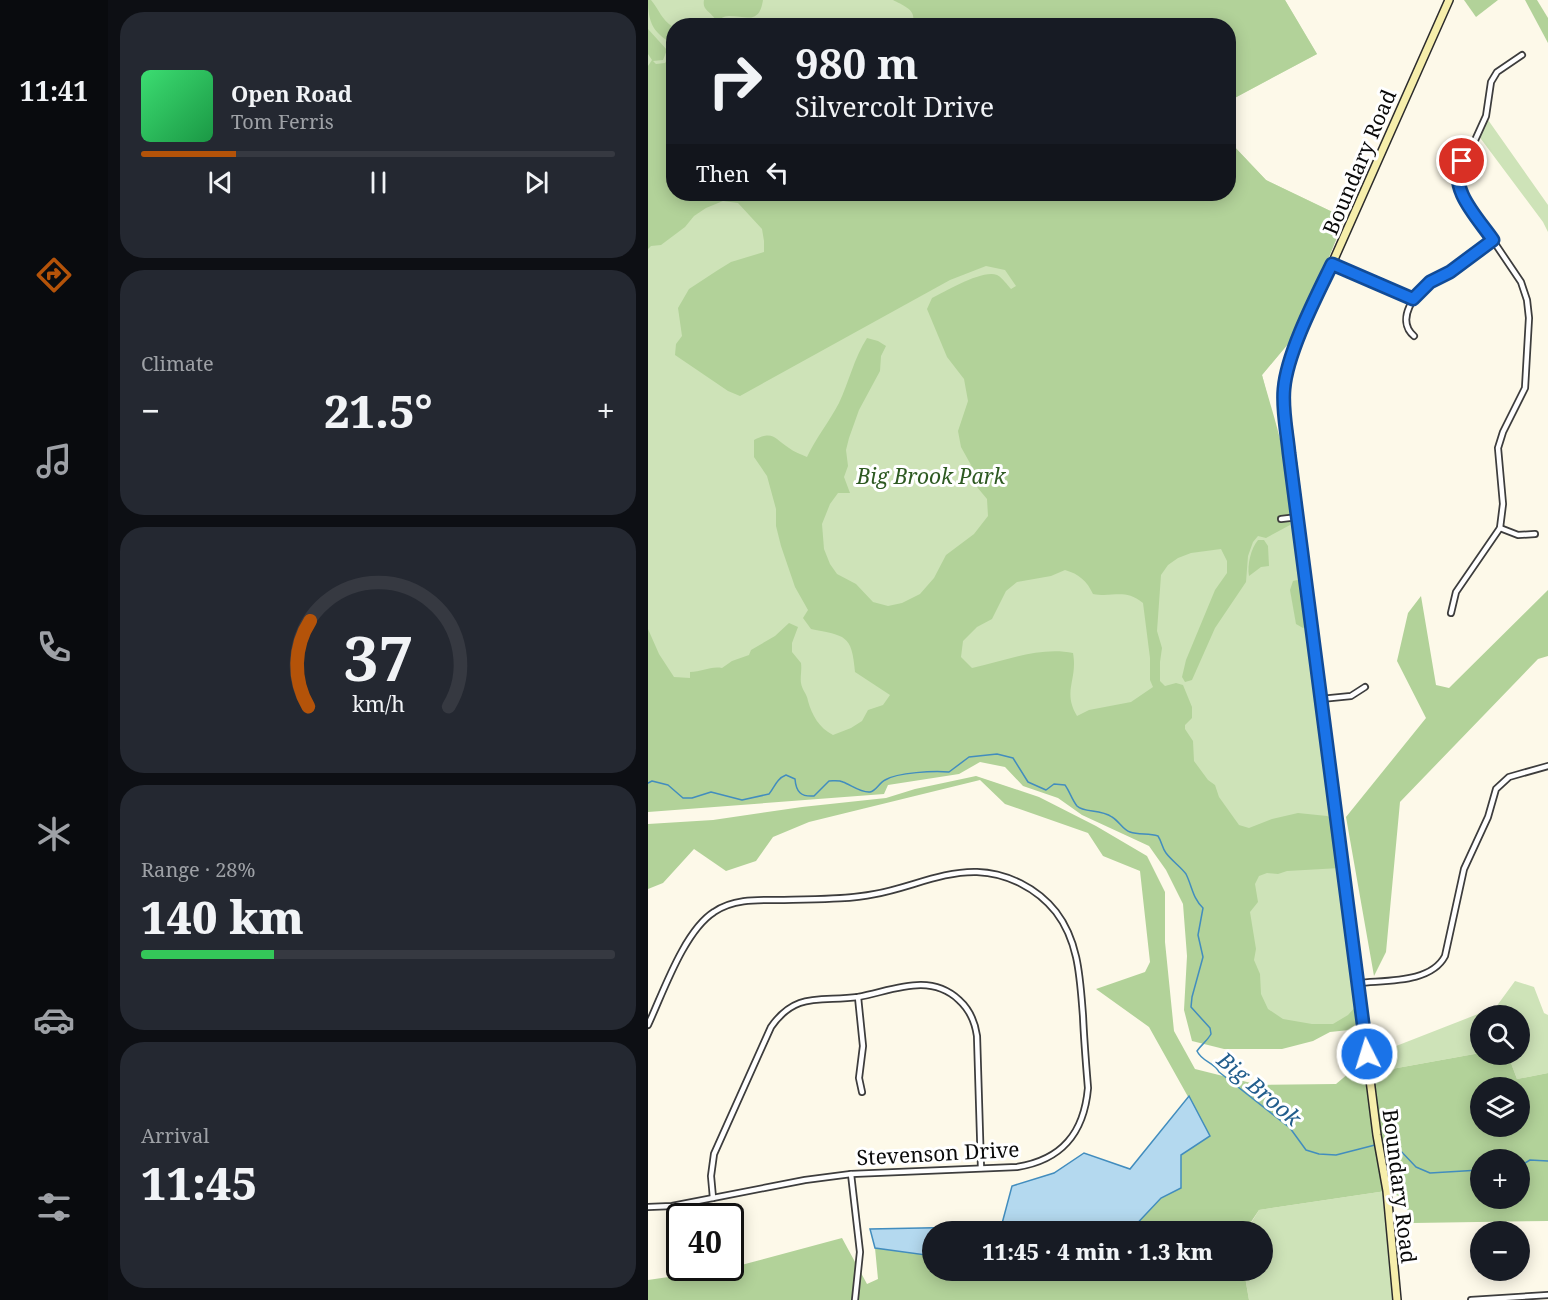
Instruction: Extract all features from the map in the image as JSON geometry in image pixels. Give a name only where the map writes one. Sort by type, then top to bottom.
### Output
[{"type":"street","name":"Boundary Road","points":[[1397,1300],[1387,1191],[1377,1134],[1284,408],[1289,362],[1449,0]]},
{"type":"street","points":[[1451,613],[1456,592],[1500,528],[1503,504],[1498,448],[1503,432],[1525,388],[1529,318],[1527,300],[1521,282],[1461,193],[1457,172],[1471,149],[1486,116],[1489,88],[1494,77],[1501,69],[1522,55]]},
{"type":"street","points":[[1414,336],[1407,323],[1413,299],[1430,282],[1450,272],[1493,240]]},
{"type":"street","points":[[1332,264],[1413,299]]},
{"type":"street","points":[[1281,519],[1298,517]]},
{"type":"street","points":[[1500,528],[1529,536],[1535,534]]},
{"type":"street","points":[[1321,699],[1352,696],[1365,687]]},
{"type":"street","points":[[1359,983],[1424,975],[1437,967],[1445,956],[1464,869],[1488,818],[1496,789],[1509,777],[1548,766]]},
{"type":"street","name":"Stevenson Drive","points":[[648,1025],[688,940],[704,920],[725,906],[750,901],[858,897],[963,873],[1001,875],[1023,884],[1042,897],[1065,926],[1075,949],[1088,1088],[1087,1106],[1078,1129],[1065,1145],[1044,1160],[1017,1167],[851,1174],[805,1180],[672,1206],[648,1207]]},
{"type":"street","points":[[713,1198],[711,1176],[714,1154],[766,1037],[776,1020],[787,1009],[801,1002],[858,997],[912,985],[939,987],[951,993],[966,1007],[972,1018],[977,1036],[981,1168]]},
{"type":"street","points":[[858,997],[863,1046],[859,1078],[862,1092]]},
{"type":"street","points":[[851,1174],[861,1251],[855,1300]]},
{"type":"street","points":[[1471,1300],[1548,1295]]},
{"type":"green space","name":"Big Brook Park","points":[[648,0],[1285,0],[1317,54],[1236,97],[1236,18],[666,18],[666,201],[1236,201],[1236,148],[1266,180],[1345,218],[1298,332],[1262,375],[1287,471],[1360,1021],[1293,1032],[1203,957],[1164,850],[1013,758],[648,783]]},
{"type":"green space","points":[[648,0],[651,0],[666,21],[666,39],[656,31],[649,15]]},
{"type":"green space","points":[[704,0],[763,0],[759,13],[747,18],[727,16],[714,18],[705,8]]},
{"type":"green space","points":[[893,0],[1285,0],[1317,54],[1236,97],[1236,18],[913,18],[912,12]]},
{"type":"green space","points":[[1464,0],[1498,0],[1476,17]]},
{"type":"green space","points":[[1525,0],[1537,0],[1548,18],[1548,43]]},
{"type":"green space","name":"Big Brook Park","points":[[648,29],[666,49],[663,60],[653,61],[656,64],[666,62],[666,201],[723,201],[694,216],[685,227],[661,245],[651,246],[648,249],[648,66],[652,60],[648,54]]},
{"type":"green space","points":[[1486,117],[1548,205],[1548,232],[1478,135]]},
{"type":"green space","name":"Big Brook Park","points":[[1236,148],[1266,180],[1345,218],[1298,332],[1262,375],[1288,473],[1292,511],[1290,525],[1266,538],[1258,536],[1253,542],[1248,556],[1246,582],[1215,628],[1192,680],[1185,682],[1182,677],[1186,660],[1215,590],[1227,573],[1227,561],[1221,549],[1191,553],[1168,565],[1161,575],[1157,631],[1162,648],[1160,681],[1165,686],[1176,683],[1183,685],[1192,707],[1192,718],[1185,725],[1185,729],[1193,741],[1194,761],[1208,780],[1215,785],[1219,797],[1239,825],[1249,828],[1272,819],[1298,813],[1327,816],[1334,819],[1340,868],[1287,871],[1259,876],[1255,884],[1258,902],[1250,912],[1256,949],[1254,960],[1260,974],[1261,994],[1268,1009],[1283,1019],[1312,1024],[1333,1024],[1348,1015],[1358,1004],[1360,1021],[1349,1030],[1330,1032],[1313,1041],[1282,1049],[1224,1049],[1192,1041],[1184,1010],[1187,956],[1183,904],[1166,870],[1149,846],[1082,815],[1058,798],[1023,786],[1005,767],[980,762],[959,774],[888,785],[884,794],[648,812],[648,629],[659,654],[674,677],[690,678],[690,672],[722,668],[732,661],[749,655],[751,650],[775,636],[789,623],[798,627],[792,643],[792,652],[801,663],[802,685],[817,721],[833,735],[862,721],[868,710],[883,705],[890,695],[855,672],[852,650],[845,639],[832,633],[811,629],[803,618],[808,610],[795,587],[781,546],[776,526],[776,509],[767,476],[754,457],[754,440],[770,436],[807,457],[839,403],[867,338],[886,346],[881,356],[880,371],[859,410],[846,450],[848,466],[844,477],[850,493],[838,493],[830,504],[822,524],[824,549],[830,564],[837,574],[856,584],[873,602],[888,606],[902,603],[920,594],[934,578],[946,555],[974,534],[988,516],[987,499],[977,487],[971,465],[961,447],[958,431],[968,401],[964,379],[947,357],[927,309],[932,298],[983,275],[997,275],[1011,289],[1016,286],[1005,270],[986,266],[950,280],[740,396],[728,391],[675,355],[676,344],[682,336],[678,308],[689,289],[731,262],[764,252],[762,229],[738,203],[723,201],[1236,201]],"holes":[[[1065,570],[1078,576],[1088,585],[1093,594],[1130,596],[1143,603],[1150,658],[1150,680],[1153,687],[1131,702],[1089,710],[1077,716],[1070,692],[1074,671],[1073,653],[1048,651],[972,668],[961,657],[963,641],[977,627],[992,619],[1006,591],[1017,582],[1051,576]]]},
{"type":"green space","points":[[1258,540],[1264,540],[1268,546],[1269,566],[1261,567],[1249,576],[1250,557]]},
{"type":"green space","points":[[1302,579],[1308,625],[1303,628],[1296,624],[1290,590],[1293,581]]},
{"type":"green space","points":[[1548,590],[1548,656],[1538,659],[1400,802],[1386,952],[1374,976],[1346,817],[1426,718],[1397,661],[1408,613],[1421,596],[1436,685],[1449,688]]},
{"type":"green space","points":[[976,776],[1039,797],[1096,826],[1147,856],[1165,892],[1165,942],[1174,1031],[1195,1069],[1259,1085],[1336,1084],[1355,1068],[1375,1072],[1470,1055],[1470,1065],[1512,1065],[1516,1077],[1470,1077],[1470,1137],[1530,1137],[1530,1077],[1527,1077],[1548,1073],[1548,1221],[1413,1223],[1401,1197],[1386,1191],[1259,1210],[1252,1221],[1139,1221],[1161,1198],[1181,1188],[1181,1155],[1210,1136],[1149,1027],[1096,989],[1145,972],[1150,962],[1140,871],[1103,856],[1088,833],[1005,804],[980,780],[809,822],[773,837],[756,861],[726,871],[694,849],[663,883],[648,889],[648,824],[713,820],[886,798],[915,789]]},
{"type":"green space","points":[[1515,981],[1534,987],[1544,1013],[1548,1015],[1548,1073],[1516,1077],[1512,1065],[1530,1065],[1530,1005],[1497,1005]]},
{"type":"green space","points":[[1470,1017],[1470,1055],[1375,1072],[1391,1048]]},
{"type":"green space","points":[[1386,1191],[1396,1300],[1249,1300],[1246,1281],[1273,1281],[1273,1221],[1252,1221],[1259,1210]]},
{"type":"green space","points":[[842,1238],[867,1284],[878,1279],[875,1248],[922,1254],[922,1281],[1246,1281],[1249,1300],[648,1300],[648,1280],[666,1277],[666,1281],[744,1281],[744,1264]]},
{"type":"water","points":[[1189,1096],[1210,1136],[1181,1155],[1181,1188],[1161,1198],[1139,1221],[1003,1221],[1012,1186],[1054,1173],[1084,1153],[1130,1169]]},
{"type":"water","points":[[922,1228],[922,1254],[875,1248],[870,1229]]},
{"type":"waterway","name":"Big Brook","points":[[648,783],[652,781],[668,785],[683,798],[692,798],[711,792],[742,800],[769,794],[778,781],[786,775],[795,779],[800,793],[814,796],[829,781],[841,781],[870,792],[885,780],[898,775],[949,772],[969,757],[997,754],[1013,758],[1028,782],[1046,790],[1054,784],[1065,785],[1075,804],[1080,808],[1107,815],[1130,832],[1158,836],[1166,853],[1186,874],[1203,908],[1198,935],[1203,957],[1191,1007],[1210,1028],[1211,1034],[1197,1051],[1202,1058],[1290,1128],[1306,1150],[1319,1154],[1336,1155],[1375,1145]]},
{"type":"waterway","name":"Big Brook","points":[[1380,1145],[1397,1147],[1416,1167],[1430,1173],[1470,1171]]},
{"type":"waterway","name":"Big Brook","points":[[1530,1160],[1548,1161]]},
{"type":"route","points":[[1367,1054],[1339,824],[1289,453],[1284,388],[1289,362],[1332,264],[1413,299],[1430,282],[1450,272],[1493,240],[1459,188],[1457,172],[1462,161]]}]
